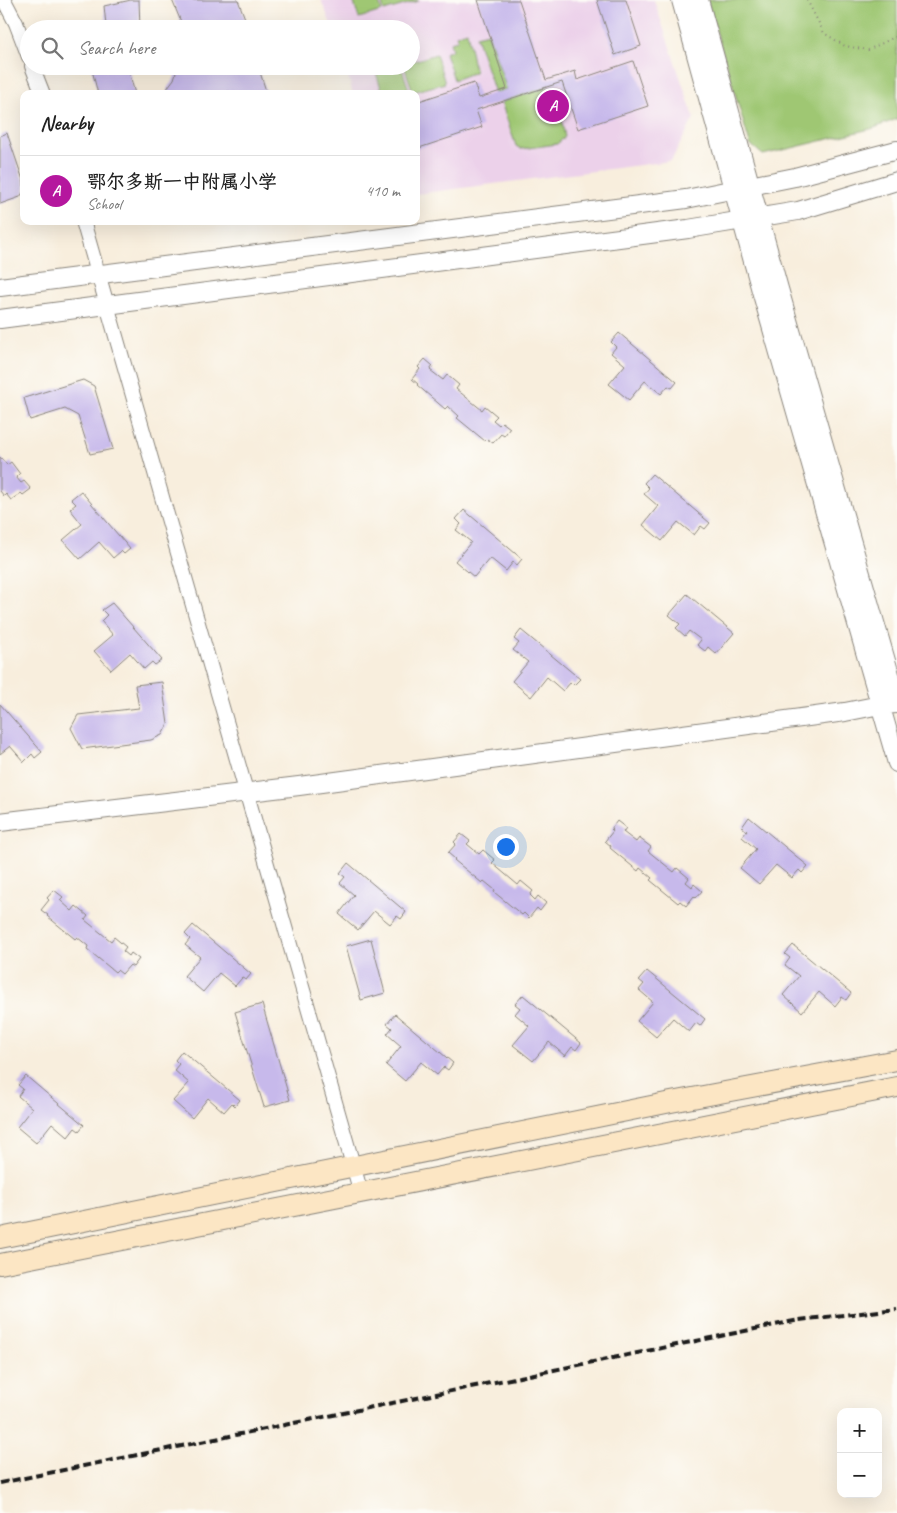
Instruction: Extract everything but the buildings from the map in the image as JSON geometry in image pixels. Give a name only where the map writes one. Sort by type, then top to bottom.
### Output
[{"type":"main road","points":[[0,1238],[670,1102],[897,1060]]},
{"type":"main road","points":[[0,1264],[897,1087]]},
{"type":"street","points":[[4,0],[20,34]]},
{"type":"street","points":[[681,0],[742,188],[759,218],[897,699]]},
{"type":"street","points":[[699,0],[742,188],[742,220],[889,704],[897,763]]},
{"type":"street","points":[[36,75],[41,90]]},
{"type":"street","points":[[0,287],[686,199],[795,177],[897,150]]},
{"type":"street","points":[[0,319],[759,218],[798,211],[897,181]]},
{"type":"street","points":[[84,225],[361,1194]]},
{"type":"street","points":[[0,822],[245,792],[835,714],[889,704]]},
{"type":"path","points":[[807,0],[824,33],[845,46],[868,50],[897,36]]},
{"type":"shaded area","points":[[321,0],[654,0],[694,118],[671,161],[420,193],[420,90],[352,90],[348,75],[420,75],[420,20],[329,20]]},
{"type":"green space","points":[[353,0],[378,0],[382,11],[359,18]]},
{"type":"green space","points":[[381,0],[418,0],[418,1],[384,11]]},
{"type":"green space","points":[[707,0],[897,0],[897,119],[874,128],[763,155],[750,144]]},
{"type":"green space","points":[[467,31],[475,72],[454,80],[445,53],[452,50],[450,42],[458,40],[456,35]]},
{"type":"green space","points":[[488,33],[507,89],[495,93],[476,36]]},
{"type":"green space","points":[[436,54],[445,83],[420,90],[412,90],[407,75],[420,75],[420,59]]},
{"type":"green space","points":[[377,75],[404,75],[409,90],[382,90]]},
{"type":"green space","points":[[548,86],[562,122],[565,137],[557,144],[521,149],[516,146],[501,102]]},
{"type":"railway","points":[[0,1483],[799,1320],[897,1309]]},
{"type":"place","name":"鄂尔多斯一中附属小学","points":[[553,106]]}]
